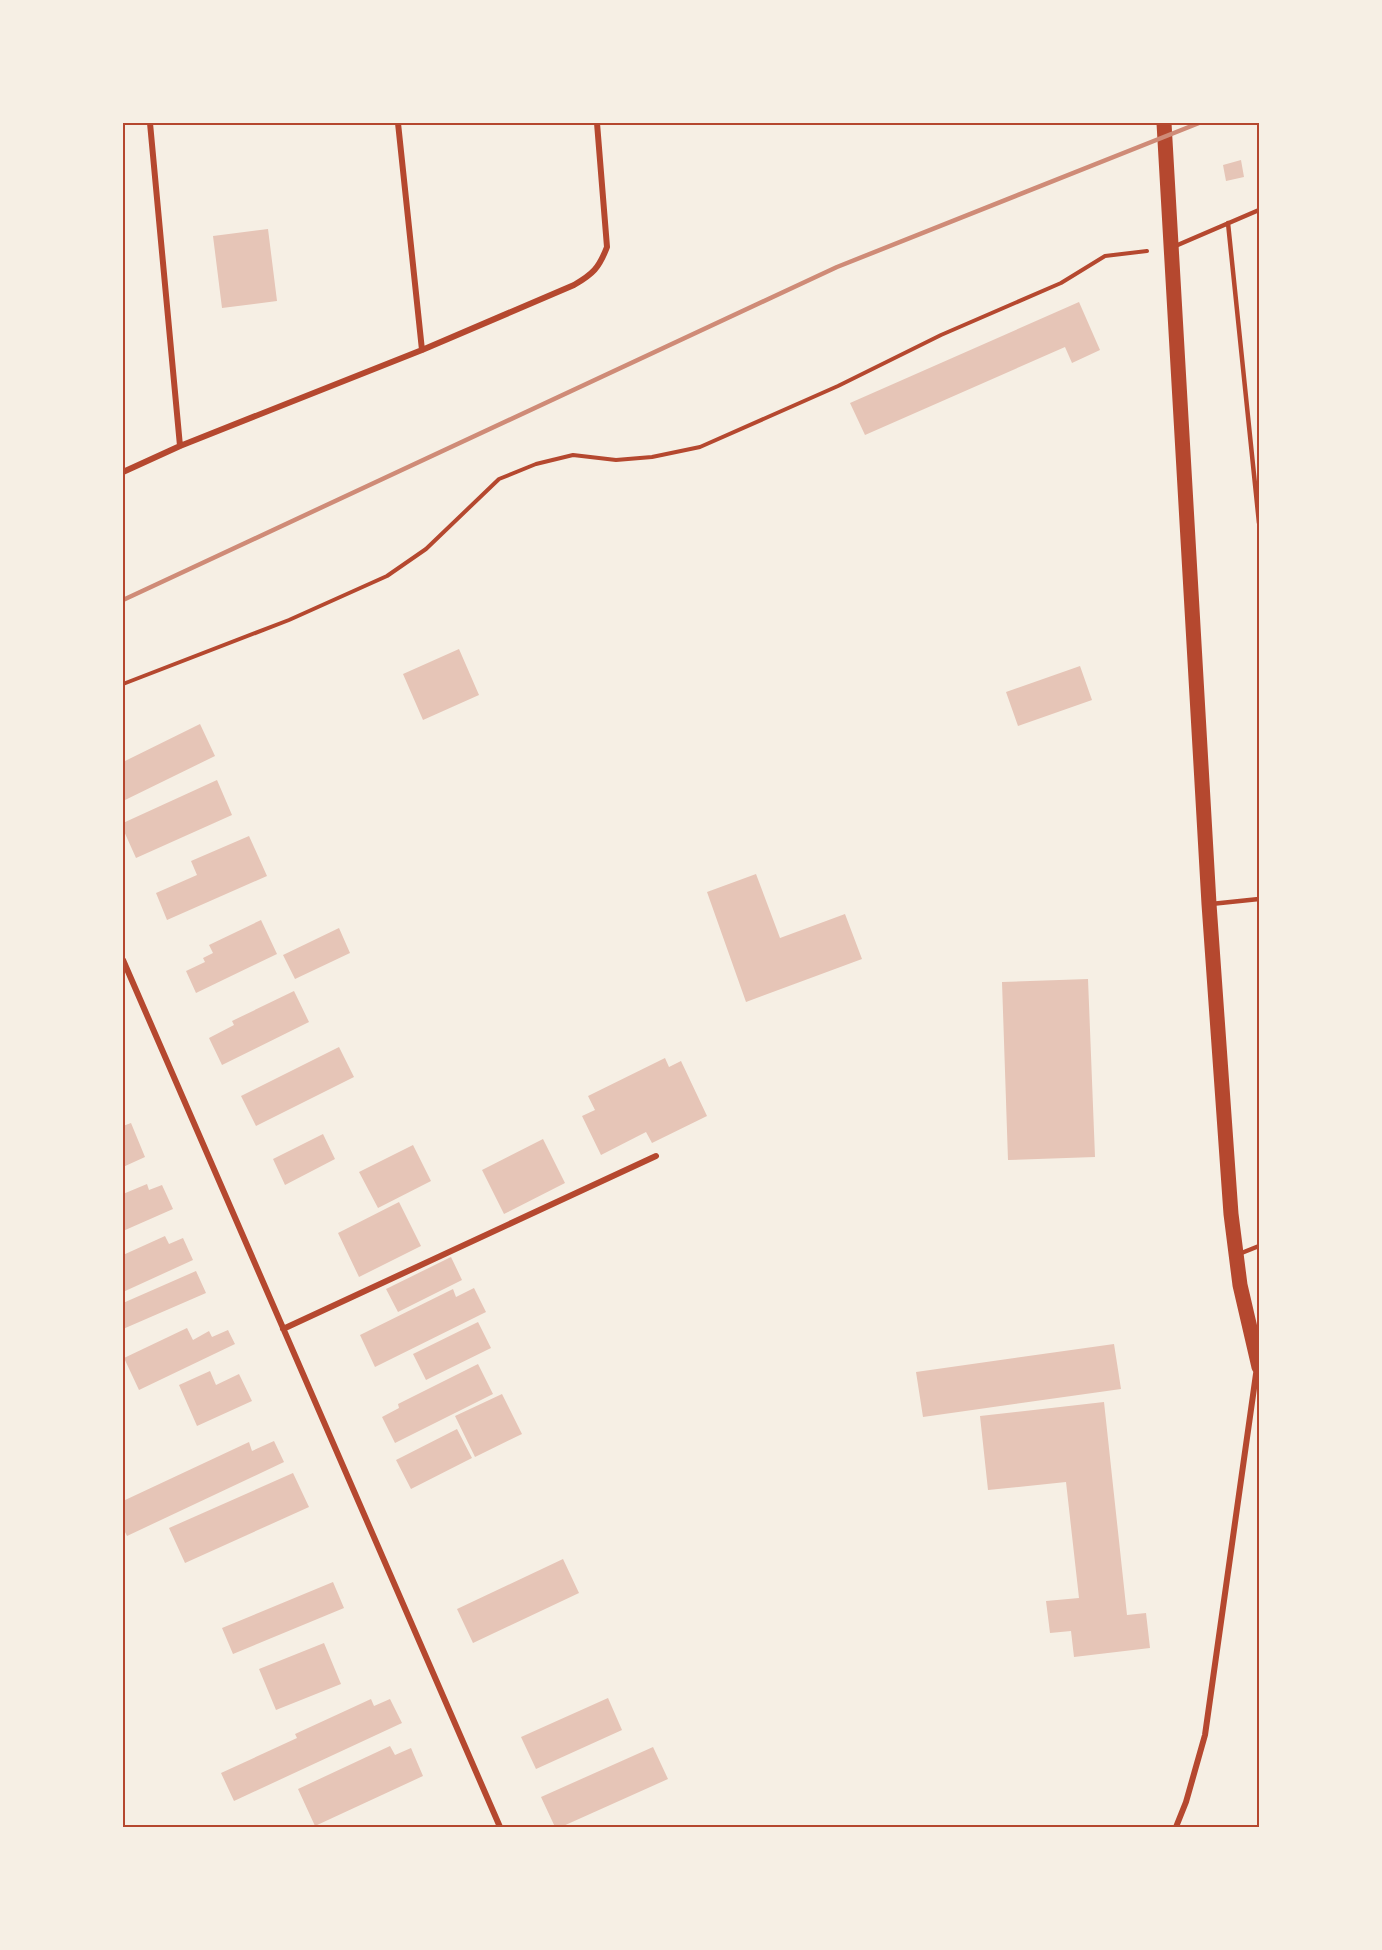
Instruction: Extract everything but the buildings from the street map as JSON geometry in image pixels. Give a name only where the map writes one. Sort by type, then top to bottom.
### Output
[{"type":"main road","points":[[1164,123],[1209,904],[1231,1214],[1247,1319],[1258,1365]]},
{"type":"street","points":[[150,123],[180,446]]},
{"type":"street","points":[[398,123],[422,350]]},
{"type":"street","points":[[123,472],[180,446],[422,350],[574,285],[590,275],[601,264],[607,247],[597,123]]},
{"type":"street","points":[[123,960],[500,1827]]},
{"type":"street","points":[[284,1329],[656,1156]]},
{"type":"street","points":[[1176,1827],[1186,1802],[1205,1735],[1258,1365]]},
{"type":"lane","points":[[1171,248],[1259,210]]},
{"type":"lane","points":[[1228,224],[1259,523]]},
{"type":"lane","points":[[1209,904],[1259,898]]},
{"type":"lane","points":[[1236,1255],[1259,1246]]},
{"type":"path","points":[[123,684],[289,620],[387,576],[426,549],[499,480],[536,464],[573,455],[616,460],[652,457],[700,447],[838,386],[941,335],[1061,283],[1105,256],[1171,248]]},
{"type":"railway","points":[[123,600],[837,267],[1199,123]]}]
